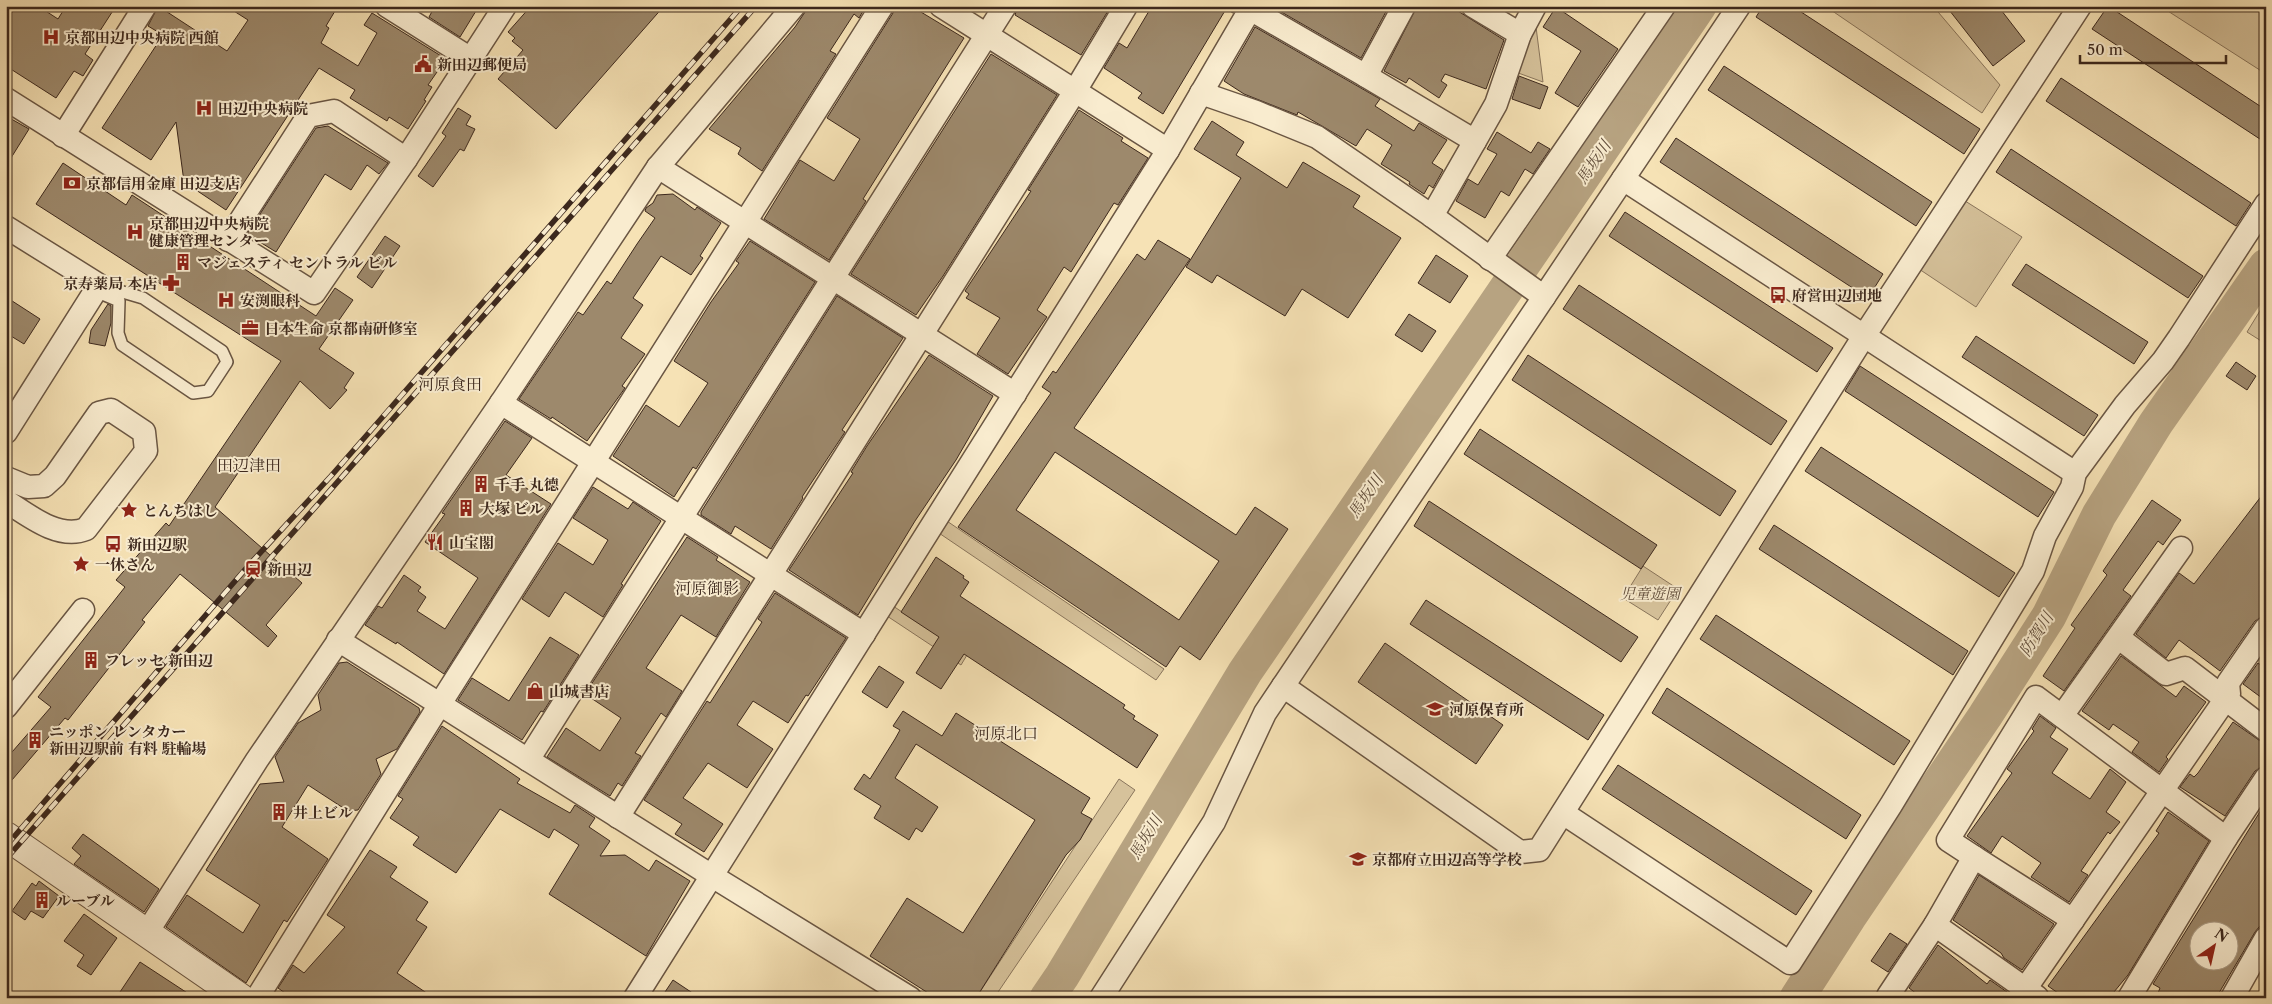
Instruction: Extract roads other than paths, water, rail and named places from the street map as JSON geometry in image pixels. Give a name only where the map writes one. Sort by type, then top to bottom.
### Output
[{"type":"street","points":[[63,136],[145,6]]},
{"type":"street","points":[[387,6],[471,59]]},
{"type":"street","points":[[6,99],[314,293],[406,159],[505,6]]},
{"type":"street","points":[[146,934],[257,760],[501,403],[658,167],[794,6]]},
{"type":"street","points":[[258,998],[440,704],[882,6]]},
{"type":"street","points":[[941,6],[1168,150]]},
{"type":"street","points":[[528,760],[988,36],[1005,6]]},
{"type":"street","points":[[618,817],[1075,91],[1126,6]]},
{"type":"street","points":[[1366,76],[1404,6]]},
{"type":"street","points":[[1473,6],[1520,34]]},
{"type":"street","points":[[1432,216],[1496,104],[1520,34],[1535,6]]},
{"type":"street","points":[[1496,264],[1664,6]]},
{"type":"street","points":[[1101,998],[1214,822],[1265,713],[1282,686],[1540,295],[1624,179],[1739,6]]},
{"type":"street","points":[[1282,686],[1520,852],[1539,850],[1864,336],[2080,6]]},
{"type":"street","points":[[635,998],[1168,150],[1251,8],[1475,141]]},
{"type":"street","points":[[1201,93],[1256,112],[1317,138],[1432,216],[1540,295]]},
{"type":"street","points":[[228,240],[308,116],[334,111],[406,159]]},
{"type":"street","points":[[658,167],[1015,394]]},
{"type":"street","points":[[1624,179],[2074,473]]},
{"type":"street","points":[[1563,813],[1790,963],[1891,805],[2033,571],[2046,536],[2072,487],[2074,473],[2125,405],[2174,346],[2266,204]]},
{"type":"street","points":[[6,226],[97,288],[6,432]]},
{"type":"street","points":[[501,403],[864,634]]},
{"type":"street","points":[[6,478],[28,487],[44,486],[55,476],[99,412],[111,410],[144,432],[146,451],[86,529],[76,533],[62,531],[45,525],[6,501]]},
{"type":"street","points":[[2062,716],[2181,548]]},
{"type":"street","points":[[6,707],[83,610]]},
{"type":"street","points":[[1935,925],[2027,995],[2073,920],[2229,694],[2228,683],[2266,628]]},
{"type":"street","points":[[2119,638],[2166,674],[2185,668],[2266,730]]},
{"type":"street","points":[[338,640],[712,876],[910,998]]},
{"type":"street","points":[[2073,920],[1948,840],[2036,696],[2226,838]]},
{"type":"street","points":[[2136,995],[2226,838],[2266,778]]},
{"type":"street","points":[[6,836],[241,998]]},
{"type":"street","points":[[1890,998],[1888,996],[1935,925],[1974,857]]},
{"type":"street","points":[[2232,998],[2266,938]]},
{"type":"lane","points":[[97,288],[143,298],[222,352],[227,362],[208,391],[193,393],[122,345],[118,333],[119,301],[97,288]]},
{"type":"waterway","name":"馬坂川","points":[[1047,998],[1245,672],[1699,6]]},
{"type":"waterway","name":"防賀川","points":[[1797,998],[1849,917],[1985,716],[2049,616],[2099,515],[2156,423],[2266,266]]},
{"type":"railway","points":[[6,846],[249,565],[331,476],[742,6]]},
{"type":"railway","points":[[6,859],[756,6]]},
{"type":"place","name":"京都田辺中央病院 西館","points":[[51,37]]},
{"type":"place","name":"新田辺郵便局","points":[[423,64]]},
{"type":"place","name":"田辺中央病院","points":[[204,108]]},
{"type":"place","name":"京都信用金庫 田辺支店","points":[[72,183]]},
{"type":"place","name":"京都田辺中央病院 健康管理センター","points":[[135,232]]},
{"type":"place","name":"マジェスティ セントラル ビル","points":[[183,262]]},
{"type":"place","name":"京寿薬局 本店","points":[[171,283]]},
{"type":"place","name":"府営田辺団地","points":[[1778,295]]},
{"type":"place","name":"安渕眼科","points":[[226,300]]},
{"type":"place","name":"日本生命 京都南研修室","points":[[250,328]]},
{"type":"place","name":"千手 丸德","points":[[481,484]]},
{"type":"place","name":"大塚 ビル","points":[[466,508]]},
{"type":"place","name":"とんちはし","points":[[129,510]]},
{"type":"place","name":"山宝閣","points":[[435,542]]},
{"type":"place","name":"新田辺駅","points":[[113,544]]},
{"type":"place","name":"一休さん","points":[[81,564]]},
{"type":"place","name":"新田辺","points":[[253,569]]},
{"type":"place","name":"フレッセ 新田辺","points":[[91,660]]},
{"type":"place","name":"山城書店","points":[[535,691]]},
{"type":"place","name":"河原保育所","points":[[1435,709]]},
{"type":"place","name":"ニッポン レンタカー 新田辺駅前 有料 駐輪場","points":[[35,740]]},
{"type":"place","name":"井上ビル","points":[[279,812]]},
{"type":"place","name":"京都府立田辺高等学校","points":[[1358,859]]},
{"type":"place","name":"ルーブル","points":[[42,900]]},
{"type":"district","name":"河原食田","points":[[450,384]]},
{"type":"district","name":"田辺津田","points":[[249,465]]},
{"type":"district","name":"河原御影","points":[[707,588]]},
{"type":"district","name":"河原北口","points":[[1006,733]]},
{"type":"park label","name":"児童遊園","points":[[1650,593]]}]
